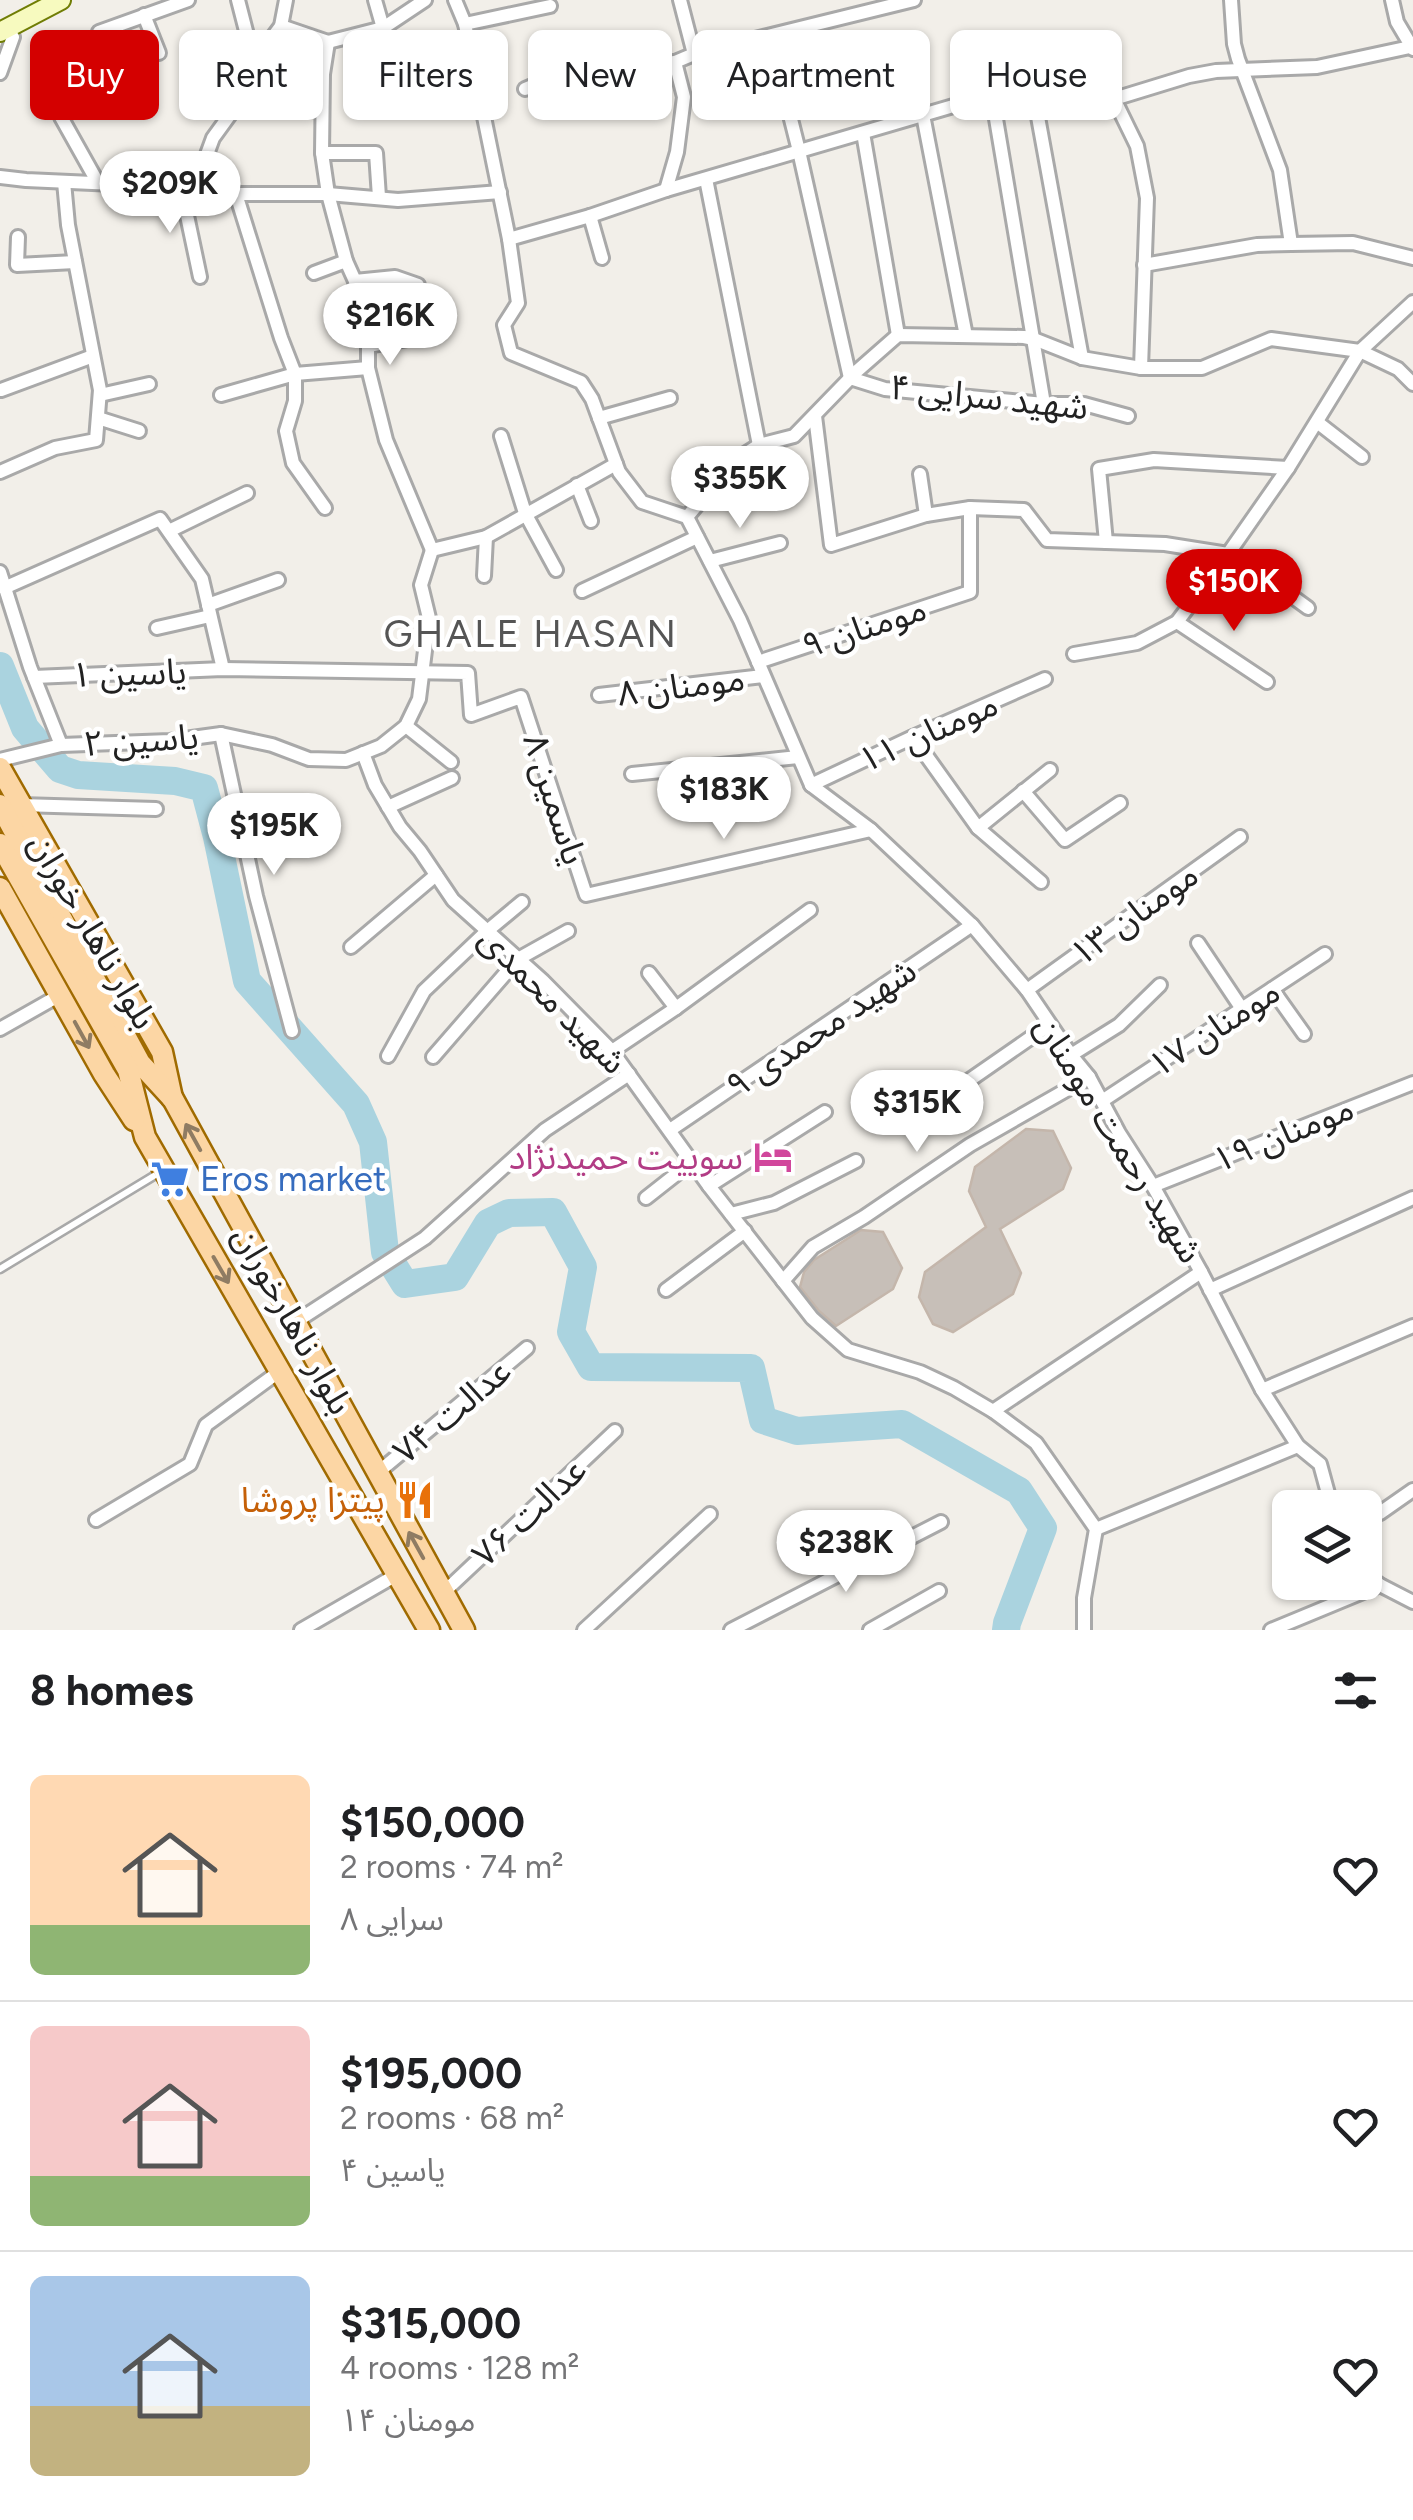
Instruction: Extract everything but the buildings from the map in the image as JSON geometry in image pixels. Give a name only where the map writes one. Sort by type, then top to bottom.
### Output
[{"type":"main road","points":[[6,35],[62,0]]},
{"type":"main road","name":"بلوار ناهار خوران","points":[[0,768],[10,805],[162,1052],[173,1100]]},
{"type":"main road","name":"بلوار ناهارخوران","points":[[0,844],[128,1070],[145,1137],[429,1630]]},
{"type":"main road","name":"بلوار ناهار خوران","points":[[0,888],[104,1074],[145,1137]]},
{"type":"main road","name":"بلوار ناهارخوران","points":[[173,1100],[464,1630]]},
{"type":"street","points":[[98,184],[61,117],[116,85],[99,32],[188,0]]},
{"type":"street","points":[[238,0],[246,30]]},
{"type":"street","points":[[278,30],[286,0]]},
{"type":"street","points":[[375,0],[383,28]]},
{"type":"street","points":[[281,26],[328,42],[383,28],[425,0]]},
{"type":"street","points":[[455,0],[466,24],[509,240],[518,303],[504,325],[512,353],[582,382],[592,398],[618,472],[642,502],[687,516],[734,461],[759,446],[794,436],[898,335],[1034,339],[1082,358],[1141,368],[1202,368],[1271,339],[1360,351],[1398,369],[1413,384]]},
{"type":"street","points":[[680,0],[692,46]]},
{"type":"street","points":[[794,30],[912,0]]},
{"type":"street","points":[[1231,0],[1234,44],[1280,170],[1291,244]]},
{"type":"street","points":[[1122,97],[1190,76],[1241,69],[1317,67],[1412,48],[1397,22],[1392,0]]},
{"type":"street","points":[[466,24],[550,6]]},
{"type":"street","points":[[144,15],[160,53]]},
{"type":"street","points":[[0,73],[6,35]]},
{"type":"street","points":[[292,1031],[256,896],[221,734],[272,745],[309,759],[346,760],[381,746],[406,726],[419,699],[428,618],[421,585],[432,550],[386,440],[368,368],[368,346],[355,281],[328,194],[322,153],[323,74],[328,42]]},
{"type":"street","points":[[524,90],[586,63],[675,62],[692,55]]},
{"type":"street","points":[[666,190],[677,152],[684,98],[675,62]]},
{"type":"street","points":[[1122,115],[1137,146],[1146,198],[1141,368]]},
{"type":"street","points":[[211,191],[206,157],[227,120]]},
{"type":"street","points":[[791,120],[850,378]]},
{"type":"street","points":[[509,240],[906,120]]},
{"type":"street","points":[[924,120],[966,336]]},
{"type":"street","points":[[996,120],[1044,404]]},
{"type":"street","points":[[1039,120],[1082,358]]},
{"type":"street","points":[[863,133],[898,335]]},
{"type":"street","points":[[322,153],[376,153],[379,197]]},
{"type":"street","points":[[0,177],[181,187],[236,194],[328,194],[398,200],[500,192]]},
{"type":"street","points":[[706,178],[759,446]]},
{"type":"street","points":[[0,472],[56,448],[96,440],[100,395],[68,225],[64,182]]},
{"type":"street","points":[[181,187],[200,277]]},
{"type":"street","points":[[236,194],[295,374],[295,400],[286,430],[293,463],[326,508]]},
{"type":"street","points":[[590,216],[602,258]]},
{"type":"street","points":[[18,236],[17,264],[75,262]]},
{"type":"street","points":[[1144,265],[1257,246],[1353,242],[1413,258]]},
{"type":"street","points":[[314,273],[346,261]]},
{"type":"street","points":[[355,281],[395,277],[418,284]]},
{"type":"street","points":[[1074,654],[1137,643],[1178,622],[1288,468],[1360,351],[1413,302]]},
{"type":"street","points":[[368,346],[431,335]]},
{"type":"street","points":[[1,390],[94,356]]},
{"type":"street","points":[[221,396],[295,374],[368,368]]},
{"type":"street","name":"شهید سرایی ۴","points":[[850,378],[884,389],[1084,404],[1128,416]]},
{"type":"street","points":[[100,395],[149,384]]},
{"type":"street","points":[[599,418],[670,398]]},
{"type":"street","points":[[815,416],[831,545],[926,515],[970,508],[1024,510],[1047,540],[1165,544],[1228,554],[1308,608]]},
{"type":"street","points":[[98,418],[139,431]]},
{"type":"street","points":[[1316,422],[1362,456]]},
{"type":"street","points":[[500,436],[526,513],[556,570]]},
{"type":"street","points":[[1106,542],[1099,469],[1154,460],[1288,468]]},
{"type":"street","points":[[432,550],[486,537],[616,464]]},
{"type":"street","points":[[920,474],[926,515]]},
{"type":"street","points":[[577,485],[591,521]]},
{"type":"street","points":[[4,588],[247,492]]},
{"type":"street","name":"مومنان ۹","points":[[758,662],[970,592],[970,508]]},
{"type":"street","name":"شهید رحمت مومنان","points":[[687,516],[740,620],[811,785],[870,830],[972,926],[1028,990],[1090,1077],[1201,1272],[1262,1390],[1298,1446],[1320,1464],[1327,1490]]},
{"type":"street","points":[[165,525],[202,579],[223,669]]},
{"type":"street","points":[[582,592],[697,536]]},
{"type":"street","points":[[484,576],[486,537]]},
{"type":"street","points":[[710,561],[780,543]]},
{"type":"street","points":[[0,572],[55,746]]},
{"type":"street","points":[[157,628],[209,611],[278,580]]},
{"type":"street","points":[[1178,622],[1267,682]]},
{"type":"street","name":"یاسین ۱","points":[[34,678],[223,669],[468,673],[471,714]]},
{"type":"street","name":"مومنان ۸","points":[[599,695],[764,676]]},
{"type":"street","name":"مومنان ۱۱","points":[[811,785],[1045,679]]},
{"type":"street","name":"یاسمین ۸","points":[[471,714],[521,697],[586,894],[870,830]]},
{"type":"street","points":[[406,726],[451,762]]},
{"type":"street","name":"یاسین ۲","points":[[0,760],[55,746],[170,742],[221,734]]},
{"type":"street","points":[[913,736],[978,828],[1041,882]]},
{"type":"street","name":"شهید محمدی","points":[[363,753],[375,785],[400,827],[452,900],[612,1051],[709,1186],[812,1318],[848,1350],[920,1372],[993,1410],[1036,1443],[1096,1529]]},
{"type":"street","points":[[632,774],[798,757]]},
{"type":"street","points":[[978,828],[1050,770]]},
{"type":"street","points":[[388,807],[452,778]]},
{"type":"street","points":[[1024,792],[1065,840],[1120,803]]},
{"type":"street","points":[[10,805],[156,809]]},
{"type":"street","name":"مومنان ۱۳","points":[[1028,990],[1240,837]]},
{"type":"street","points":[[351,947],[436,874]]},
{"type":"street","points":[[388,1056],[424,991],[522,902]]},
{"type":"street","points":[[612,1051],[810,910]]},
{"type":"street","name":"۹ شهید محمدی","points":[[670,1130],[972,926]]},
{"type":"street","points":[[433,1057],[518,959],[568,931]]},
{"type":"street","points":[[1198,943],[1242,1009]]},
{"type":"street","name":"مومنان ۱۷","points":[[1102,1101],[1326,954]]},
{"type":"street","points":[[648,973],[676,1008]]},
{"type":"street","points":[[1071,1055],[1120,1025],[1160,986]]},
{"type":"street","points":[[1272,990],[1304,1034]]},
{"type":"street","points":[[0,1029],[60,995]]},
{"type":"street","points":[[951,1093],[1049,1024]]},
{"type":"street","points":[[294,1323],[425,1238],[544,1130],[629,1074]]},
{"type":"street","points":[[784,1281],[813,1246],[970,1145],[1090,1077]]},
{"type":"street","name":"مومنان ۱۹","points":[[1153,1186],[1413,1082]]},
{"type":"street","points":[[709,1186],[825,1112]]},
{"type":"street","points":[[732,1214],[774,1202],[856,1161]]},
{"type":"street","points":[[646,1198],[693,1162]]},
{"type":"street","points":[[1210,1290],[1413,1198]]},
{"type":"street","points":[[666,1290],[745,1230]]},
{"type":"street","points":[[993,1410],[1201,1272]]},
{"type":"street","points":[[1262,1390],[1413,1326]]},
{"type":"street","name":"عدالت ۷۴","points":[[376,1474],[527,1348]]},
{"type":"street","points":[[96,1520],[190,1464],[206,1424],[280,1371]]},
{"type":"street","name":"عدالت ۷۶","points":[[443,1594],[615,1431]]},
{"type":"street","points":[[1084,1630],[1084,1598],[1096,1529],[1298,1446]]},
{"type":"street","points":[[1382,1513],[1413,1490]]},
{"type":"street","points":[[584,1630],[710,1514]]},
{"type":"street","points":[[731,1630],[941,1522]]},
{"type":"street","points":[[301,1630],[398,1574]]},
{"type":"street","points":[[1382,1586],[1413,1602]]},
{"type":"street","points":[[870,1630],[939,1591]]},
{"type":"street","points":[[1271,1630],[1344,1600]]},
{"type":"lane","points":[[0,1269],[164,1170]]},
{"type":"waterway","points":[[0,666],[25,728],[60,769],[78,775],[175,781],[204,788],[247,981],[356,1104],[373,1142],[385,1252],[405,1284],[455,1277],[488,1223],[509,1213],[553,1212],[583,1267],[571,1332],[591,1367],[751,1368],[763,1420],[797,1431],[902,1424],[1019,1491],[1043,1528],[1006,1630]]},
{"type":"place","name":"سوییت حمیدنژاد","points":[[773,1157]]},
{"type":"place","name":"Eros market","points":[[170,1179]]},
{"type":"place","name":"پیتزا پروشا","points":[[415,1500]]},
{"type":"district","name":"GHALE HASAN","points":[[531,634]]}]
